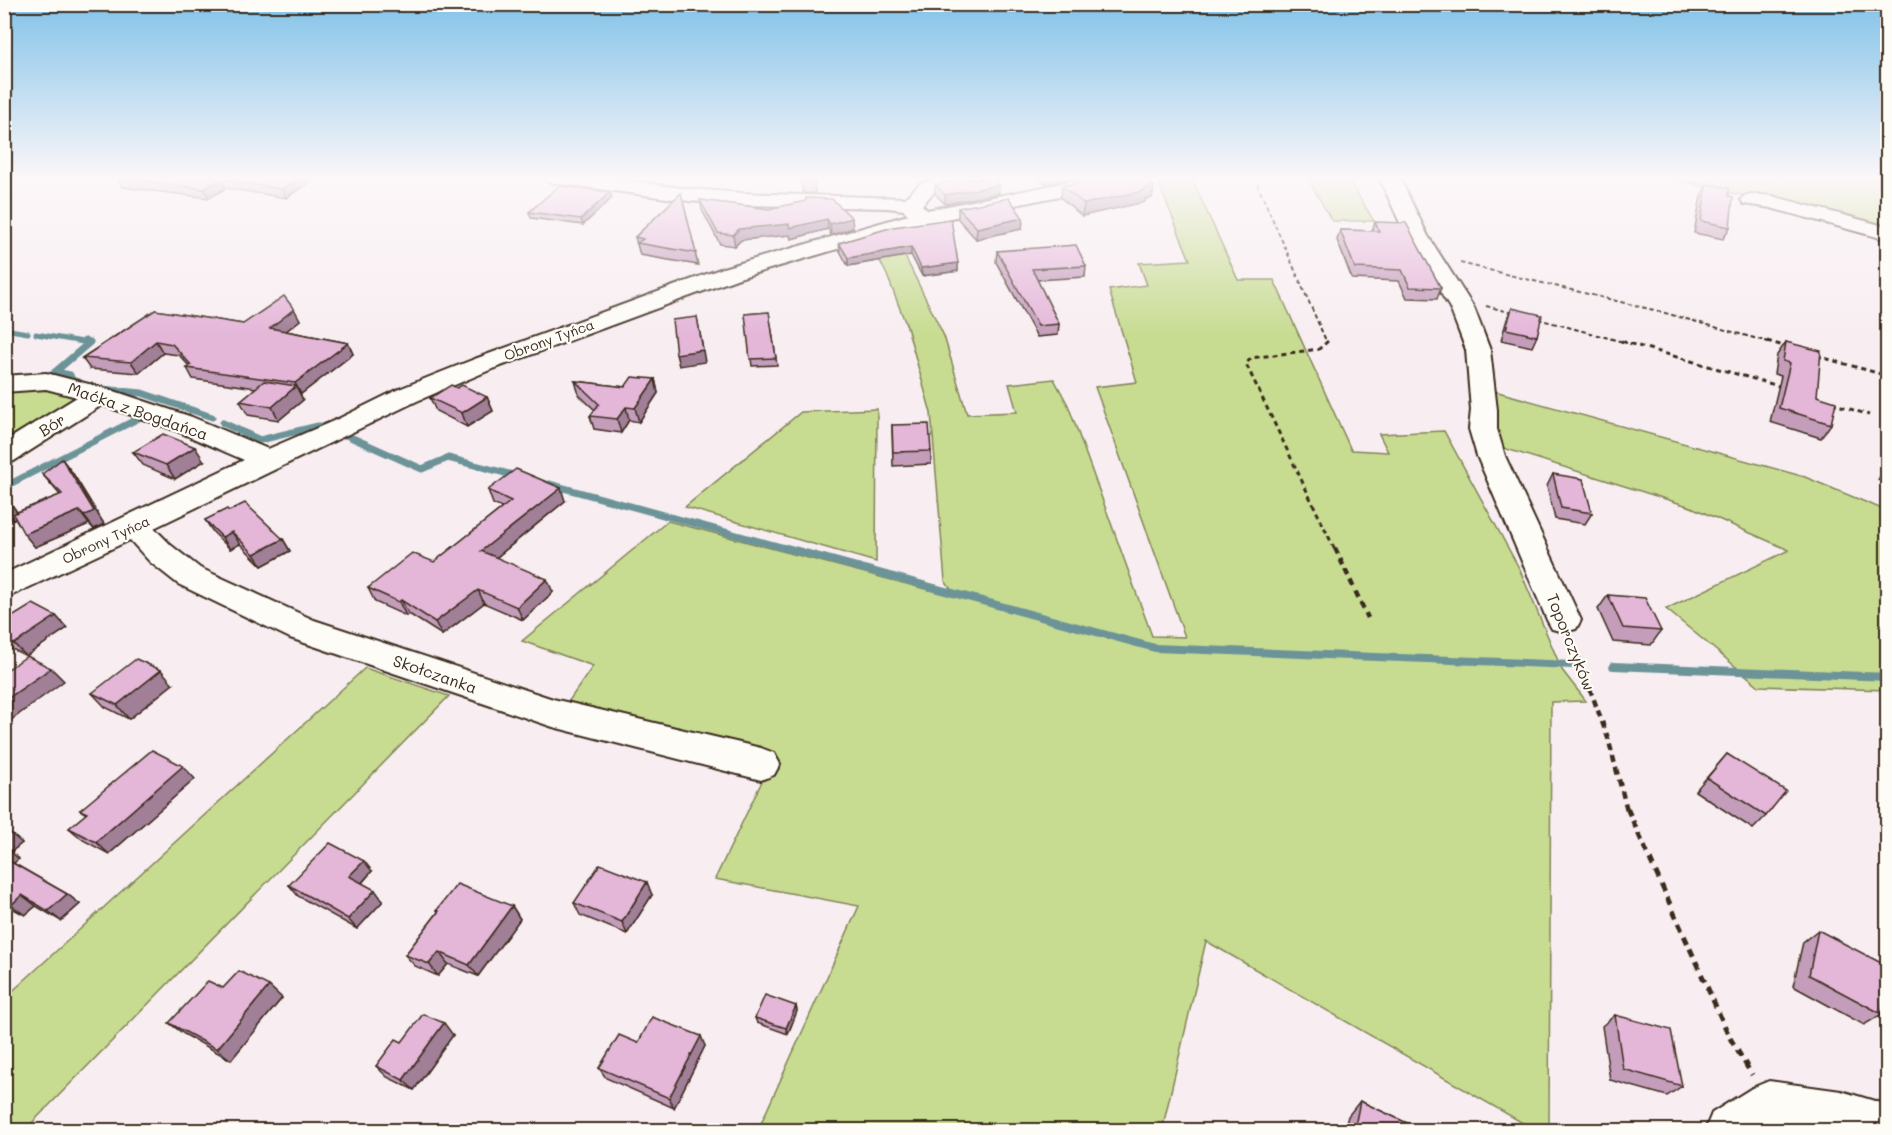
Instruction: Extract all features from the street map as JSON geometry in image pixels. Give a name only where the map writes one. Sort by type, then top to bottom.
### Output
[{"type":"street","name":"Obrony Tyńca","points":[[4,588],[268,460],[481,364],[731,273],[859,230]]},
{"type":"street","name":"Toporczyków","points":[[1414,230],[1458,302],[1478,350],[1483,400],[1483,429],[1491,456],[1564,620]]},
{"type":"street","points":[[1873,230],[1887,234]]},
{"type":"street","name":"Maćka z Bogdańca","points":[[4,384],[46,381],[99,394],[182,423],[268,460]]},
{"type":"street","name":"Bór","points":[[4,454],[99,394]]},
{"type":"street","name":"Skołczanka","points":[[135,526],[161,554],[189,576],[302,629],[553,713],[761,764]]},
{"type":"street","points":[[1729,1131],[1769,1105],[1841,1115],[1887,1130]]},
{"type":"path","points":[[1278,230],[1328,342],[1319,349],[1251,358],[1246,364],[1368,618]]},
{"type":"path","points":[[1430,256],[1658,311],[1796,350]]},
{"type":"path","points":[[1458,302],[1521,315]]},
{"type":"path","points":[[1532,317],[1789,389]]},
{"type":"path","points":[[1807,353],[1887,376]]},
{"type":"path","points":[[1823,400],[1869,415]]},
{"type":"path","name":"Toporczyków","points":[[1564,620],[1608,738],[1628,812],[1730,1038],[1769,1105]]},
{"type":"green space","points":[[892,230],[944,336],[967,414],[1017,412],[1009,384],[1054,379],[1068,405],[1152,636],[1185,637],[1095,387],[1137,382],[1109,290],[1147,285],[1139,263],[1190,260],[1178,230],[1215,230],[1238,280],[1274,280],[1351,450],[1388,452],[1379,434],[1444,431],[1519,568],[1562,670],[1586,701],[1551,702],[1549,1130],[1535,1130],[1206,941],[1162,1130],[758,1130],[859,906],[715,879],[765,775],[566,705],[593,666],[522,641],[668,521],[956,597],[945,581],[931,413],[907,327],[887,275],[867,235]]},
{"type":"green space","points":[[5,387],[53,389],[79,398],[23,437],[5,433]]},
{"type":"green space","points":[[1491,390],[1805,477],[1887,511],[1887,690],[1759,686],[1666,609],[1789,550],[1691,507],[1497,446]]},
{"type":"green space","points":[[877,409],[876,562],[685,507],[801,412]]},
{"type":"green space","points":[[365,668],[449,696],[25,1130],[5,1130],[5,998]]},
{"type":"building","points":[[642,230],[690,230],[696,253],[637,243],[643,239],[635,237]]},
{"type":"building","points":[[716,230],[738,230],[733,235],[718,233]]},
{"type":"building","points":[[883,230],[953,230],[958,263],[921,268],[911,247],[848,258],[839,243]]},
{"type":"building","points":[[1340,230],[1410,230],[1441,288],[1410,287],[1402,270],[1355,268]]},
{"type":"building","points":[[1076,245],[1086,266],[1032,269],[1059,324],[1038,326],[997,251]]},
{"type":"building","points":[[284,296],[294,309],[270,328],[348,343],[295,383],[187,368],[191,365],[172,344],[156,341],[131,362],[82,358],[155,310],[243,324]]},
{"type":"building","points":[[1512,308],[1542,315],[1537,336],[1506,329]]},
{"type":"building","points":[[769,312],[776,358],[750,359],[745,314]]},
{"type":"building","points":[[697,317],[703,350],[676,354],[672,320]]},
{"type":"building","points":[[1786,342],[1821,351],[1817,396],[1836,402],[1831,424],[1779,408],[1790,363],[1783,361]]},
{"type":"building","points":[[632,377],[655,379],[635,408],[626,407],[617,419],[590,416],[599,404],[575,381],[625,387]]},
{"type":"building","points":[[264,381],[296,386],[272,407],[240,401]]},
{"type":"building","points":[[451,385],[457,388],[462,385],[487,397],[462,413],[430,398]]},
{"type":"building","points":[[929,424],[931,451],[893,452],[892,425]]},
{"type":"building","points":[[163,434],[195,447],[166,465],[133,452]]},
{"type":"building","points":[[62,459],[94,511],[84,516],[79,511],[24,534],[13,514],[62,494],[42,474]]},
{"type":"building","points":[[516,469],[561,488],[481,551],[547,579],[517,607],[478,590],[435,622],[401,600],[399,602],[368,588],[412,553],[434,562],[511,501],[488,490]]},
{"type":"building","points":[[1553,474],[1583,479],[1592,513],[1561,508]]},
{"type":"building","points":[[245,503],[283,539],[254,554],[232,532],[222,537],[205,520]]},
{"type":"building","points":[[1608,595],[1645,598],[1661,631],[1623,628]]},
{"type":"building","points":[[33,604],[56,616],[14,644],[4,639],[4,622]]},
{"type":"building","points":[[27,656],[51,668],[4,701],[4,672]]},
{"type":"building","points":[[136,659],[161,670],[117,705],[92,693]]},
{"type":"building","points":[[152,750],[183,766],[96,842],[69,828],[87,813],[80,810]]},
{"type":"building","points":[[1727,754],[1786,791],[1766,816],[1707,778]]},
{"type":"building","points":[[330,843],[364,861],[349,876],[375,890],[348,919],[289,885]]},
{"type":"building","points":[[4,858],[67,894],[48,911],[22,895],[11,905],[4,901]]},
{"type":"building","points":[[600,864],[647,882],[622,922],[574,903]]},
{"type":"building","points":[[457,884],[512,906],[469,965],[439,952],[429,964],[405,955],[439,911],[437,910]]},
{"type":"building","points":[[1818,930],[1887,966],[1882,1014],[1809,975]]},
{"type":"building","points":[[239,971],[269,986],[217,1049],[169,1023],[208,981],[223,988]]},
{"type":"building","points":[[765,995],[796,1006],[786,1028],[755,1018]]},
{"type":"building","points":[[423,1014],[444,1023],[403,1080],[376,1066],[396,1039],[402,1042]]},
{"type":"building","points":[[1615,1015],[1671,1030],[1682,1086],[1623,1069]]},
{"type":"building","points":[[652,1017],[701,1036],[669,1098],[599,1068],[619,1035],[638,1043]]},
{"type":"building","points":[[1360,1101],[1424,1131],[1354,1131]]},
{"type":"waterway","points":[[4,329],[28,333]]},
{"type":"waterway","points":[[36,334],[89,343]]},
{"type":"waterway","points":[[85,341],[89,343]]},
{"type":"waterway","points":[[79,382],[72,380],[70,375],[55,372],[89,343]]},
{"type":"waterway","points":[[102,389],[142,393],[212,417]]},
{"type":"waterway","points":[[4,487],[143,416]]},
{"type":"waterway","points":[[223,423],[260,440],[318,426],[329,426]]},
{"type":"waterway","points":[[348,436],[422,469],[448,458],[517,476]]},
{"type":"waterway","points":[[549,484],[792,550]]},
{"type":"waterway","points":[[787,548],[1155,648],[1574,665]]},
{"type":"waterway","points":[[1613,666],[1888,677]]}]
